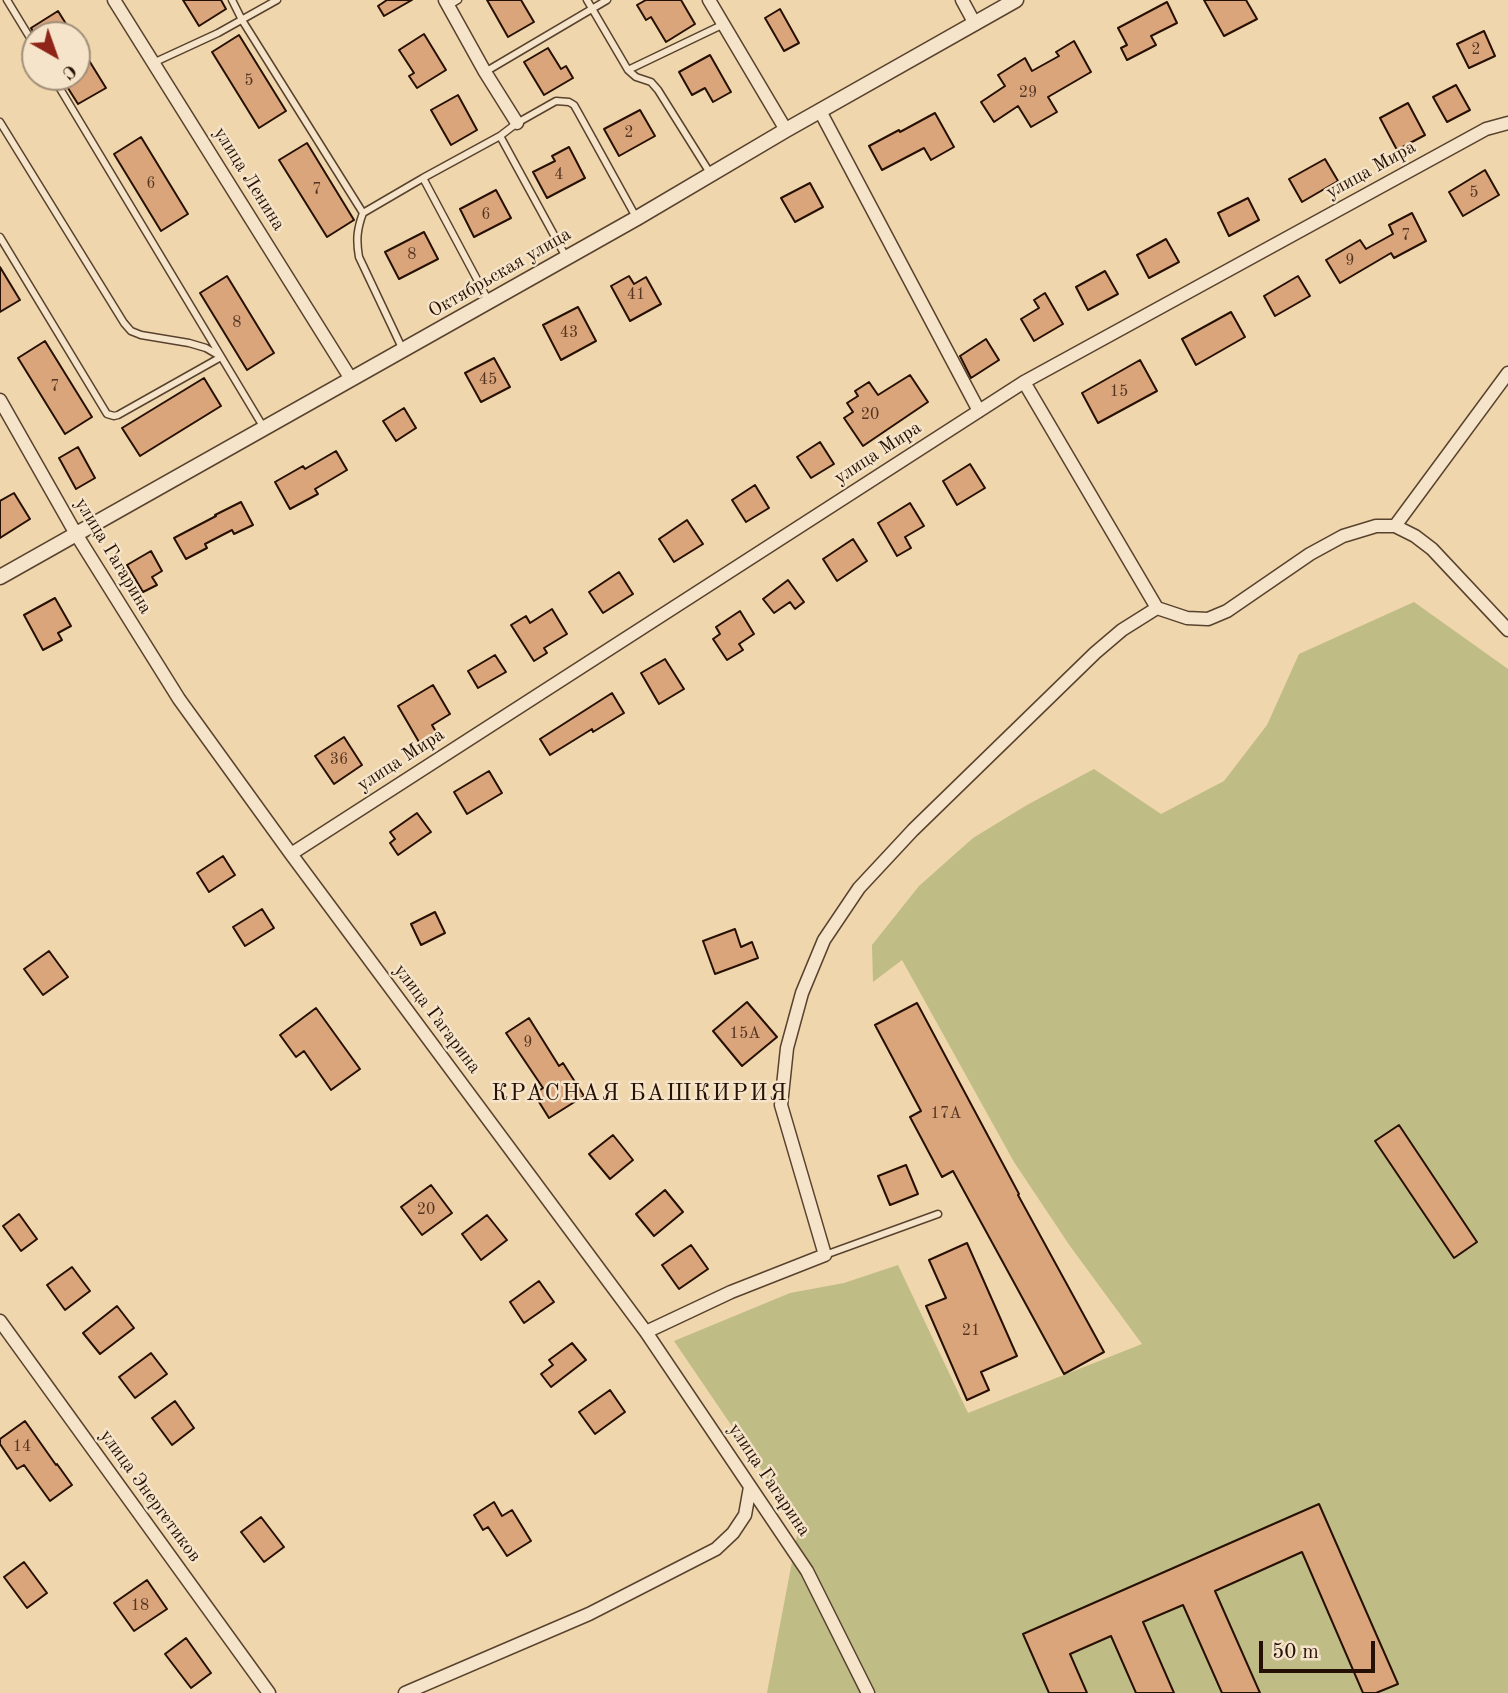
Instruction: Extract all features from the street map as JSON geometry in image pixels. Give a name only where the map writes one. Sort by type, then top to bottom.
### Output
[{"type":"street","name":"улица Ленина","points":[[114,0],[351,379]]},
{"type":"street","points":[[709,0],[786,130]]},
{"type":"street","points":[[962,0],[975,24]]},
{"type":"street","name":"Октябрьская улица","points":[[0,577],[637,218],[1016,0]]},
{"type":"street","points":[[450,2],[485,72],[517,123]]},
{"type":"street","points":[[820,111],[979,411]]},
{"type":"street","name":"улица Мира","points":[[291,854],[1024,382],[1486,129],[1508,122]]},
{"type":"street","points":[[1395,526],[1508,373]]},
{"type":"street","points":[[1024,382],[1157,608],[1187,618],[1208,619],[1227,611],[1310,554],[1343,536],[1376,526],[1395,526],[1432,549],[1508,630]]},
{"type":"street","name":"улица Гагарина","points":[[0,400],[76,534],[179,699],[646,1332],[807,1571],[869,1693]]},
{"type":"street","points":[[646,1332],[731,1292],[825,1255],[781,1105],[787,1048],[802,993],[824,940],[859,888],[913,831],[1096,653],[1122,631],[1157,608]]},
{"type":"street","name":"улица Энергетиков","points":[[0,1321],[269,1693]]},
{"type":"street","points":[[405,1693],[589,1614],[716,1549],[733,1534],[745,1515],[750,1486]]},
{"type":"lane","points":[[7,0],[21,23]]},
{"type":"lane","points":[[232,0],[363,214]]},
{"type":"lane","points":[[153,63],[218,33],[278,0]]},
{"type":"lane","points":[[587,0],[628,70],[636,77],[651,82],[659,90],[711,174]]},
{"type":"lane","points":[[485,72],[607,0]]},
{"type":"lane","points":[[628,70],[724,24]]},
{"type":"lane","points":[[61,91],[264,428]]},
{"type":"lane","points":[[403,350],[359,257],[356,241],[363,214],[500,136],[517,123],[556,101],[573,105],[637,218]]},
{"type":"lane","points":[[0,122],[131,331],[189,343],[206,348],[221,357]]},
{"type":"lane","points":[[500,136],[566,257]]},
{"type":"lane","points":[[424,178],[489,302]]},
{"type":"lane","points":[[0,237],[107,414],[118,415],[221,357]]},
{"type":"lane","points":[[825,1255],[938,1214]]},
{"type":"shaded area","points":[[1414,602],[1508,669],[1508,1693],[767,1693],[799,1525],[674,1341],[790,1293],[844,1283],[898,1265],[968,1413],[1142,1344],[1070,1246],[1014,1162],[902,960],[873,982],[872,945],[919,886],[973,838],[1094,769],[1161,814],[1224,781],[1267,725],[1299,654]]},
{"type":"building","points":[[183,0],[221,0],[226,9],[199,26]]},
{"type":"building","points":[[387,0],[412,0],[384,16],[378,6]]},
{"type":"building","points":[[487,0],[521,0],[534,22],[508,37]]},
{"type":"building","points":[[646,0],[681,0],[695,24],[666,42],[651,17],[646,20],[637,5]]},
{"type":"building","points":[[1204,0],[1246,0],[1257,19],[1224,36]]},
{"type":"building","points":[[1167,2],[1177,23],[1151,36],[1156,45],[1127,60],[1121,48],[1127,45],[1118,28]]},
{"type":"building","points":[[780,9],[799,43],[784,51],[765,18]]},
{"type":"building","points":[[58,11],[64,21],[42,21]]},
{"type":"building","points":[[1484,31],[1495,56],[1469,68],[1457,44]]},
{"type":"building","points":[[424,34],[446,70],[417,88],[409,76],[414,73],[399,50]]},
{"type":"building","points":[[239,35],[286,111],[259,128],[212,52]]},
{"type":"building","points":[[1074,41],[1091,72],[1048,97],[1057,112],[1031,127],[1018,106],[994,122],[981,102],[1005,86],[998,75],[1025,58],[1032,71],[1059,56],[1056,52]]},
{"type":"building","points":[[548,48],[561,69],[566,66],[573,78],[544,95],[524,62]]},
{"type":"building","points":[[710,55],[731,92],[713,102],[705,88],[692,95],[679,72]]},
{"type":"building","points":[[91,64],[106,88],[78,104],[70,91],[91,91]]},
{"type":"building","points":[[1456,85],[1470,110],[1447,122],[1433,97]]},
{"type":"building","points":[[458,95],[477,130],[451,145],[431,110]]},
{"type":"building","points":[[1408,103],[1425,135],[1397,150],[1380,118]]},
{"type":"building","points":[[640,110],[655,136],[619,156],[604,129]]},
{"type":"building","points":[[935,113],[954,147],[931,160],[924,148],[882,170],[869,146]]},
{"type":"building","points":[[141,137],[188,214],[161,231],[114,154]]},
{"type":"building","points":[[307,143],[354,220],[327,237],[279,160]]},
{"type":"building","points":[[569,147],[585,178],[547,198],[533,172],[555,161],[552,156]]},
{"type":"building","points":[[1325,159],[1338,181],[1302,202],[1289,179]]},
{"type":"building","points":[[1485,170],[1499,195],[1463,216],[1449,192]]},
{"type":"building","points":[[810,183],[823,207],[795,222],[781,198]]},
{"type":"building","points":[[496,190],[511,218],[474,237],[460,209]]},
{"type":"building","points":[[1248,198],[1259,220],[1229,236],[1218,213]]},
{"type":"building","points":[[1412,213],[1426,241],[1394,258],[1391,253],[1340,283],[1326,260],[1360,240],[1366,249],[1393,234],[1389,225]]},
{"type":"building","points":[[424,232],[438,259],[399,279],[385,252]]},
{"type":"building","points":[[1166,239],[1179,262],[1149,278],[1137,255]]},
{"type":"building","points":[[0,267],[20,300],[0,312]]},
{"type":"building","points":[[1105,271],[1118,294],[1088,310],[1076,287]]},
{"type":"building","points":[[227,276],[274,353],[247,370],[200,293]]},
{"type":"building","points":[[629,276],[634,284],[646,277],[661,304],[630,321],[611,286]]},
{"type":"building","points":[[1298,276],[1310,296],[1275,316],[1264,296]]},
{"type":"building","points":[[1045,293],[1063,324],[1034,341],[1021,319],[1039,308],[1034,300]]},
{"type":"building","points":[[578,307],[596,341],[561,360],[543,325]]},
{"type":"building","points":[[1231,312],[1245,337],[1196,365],[1182,339]]},
{"type":"building","points":[[986,339],[999,360],[971,378],[960,356]]},
{"type":"building","points":[[45,341],[92,417],[65,434],[18,358]]},
{"type":"building","points":[[494,358],[510,387],[481,402],[465,373]]},
{"type":"building","points":[[1140,360],[1157,391],[1098,423],[1082,393]]},
{"type":"building","points":[[910,375],[928,402],[863,446],[844,418],[853,412],[847,403],[858,396],[855,391],[869,382],[878,395]]},
{"type":"building","points":[[204,378],[221,406],[140,456],[122,428]]},
{"type":"building","points":[[404,408],[416,428],[396,441],[383,421]]},
{"type":"building","points":[[820,442],[834,464],[811,478],[797,457]]},
{"type":"building","points":[[78,447],[95,478],[76,489],[59,458]]},
{"type":"building","points":[[336,451],[347,470],[315,489],[318,494],[290,509],[275,482]]},
{"type":"building","points":[[970,464],[985,488],[957,505],[943,481]]},
{"type":"building","points":[[755,485],[769,508],[746,522],[732,500]]},
{"type":"building","points":[[14,493],[30,519],[0,538],[0,501]]},
{"type":"building","points":[[241,502],[253,525],[234,534],[232,530],[205,544],[207,548],[186,559],[174,538]]},
{"type":"building","points":[[910,503],[924,526],[905,537],[911,548],[897,556],[878,523]]},
{"type":"building","points":[[687,520],[703,544],[674,562],[659,539]]},
{"type":"building","points":[[853,539],[867,561],[837,581],[823,559]]},
{"type":"building","points":[[151,551],[162,571],[152,577],[157,585],[143,592],[127,565]]},
{"type":"building","points":[[619,572],[633,594],[603,613],[589,592]]},
{"type":"building","points":[[788,580],[804,602],[795,609],[790,602],[774,613],[763,599]]},
{"type":"building","points":[[55,598],[71,626],[58,633],[62,640],[43,650],[24,615]]},
{"type":"building","points":[[552,609],[567,634],[544,648],[547,653],[534,661],[511,625],[526,616],[530,623]]},
{"type":"building","points":[[740,611],[754,634],[739,644],[743,650],[727,660],[713,639],[720,634],[716,627]]},
{"type":"building","points":[[495,655],[506,672],[478,688],[468,671]]},
{"type":"building","points":[[665,659],[684,689],[659,704],[641,673]]},
{"type":"building","points":[[433,685],[450,714],[432,725],[440,739],[423,749],[398,706]]},
{"type":"building","points":[[612,693],[624,713],[550,755],[540,739]]},
{"type":"building","points":[[344,737],[362,765],[334,784],[315,756]]},
{"type":"building","points":[[489,771],[502,793],[467,814],[454,792]]},
{"type":"building","points":[[417,813],[431,832],[398,855],[390,843],[395,839],[390,832]]},
{"type":"building","points":[[223,856],[235,875],[209,892],[197,873]]},
{"type":"building","points":[[262,909],[274,928],[245,946],[233,927]]},
{"type":"building","points":[[435,912],[445,933],[421,945],[411,924]]},
{"type":"building","points":[[735,929],[741,947],[752,942],[758,958],[715,974],[703,941]]},
{"type":"building","points":[[49,951],[68,977],[43,995],[24,969]]},
{"type":"building","points":[[747,1002],[777,1037],[742,1066],[713,1031]]},
{"type":"building","points":[[917,1003],[1104,1352],[1064,1374],[953,1171],[942,1177],[910,1117],[921,1111],[875,1025]]},
{"type":"building","points":[[316,1008],[360,1069],[331,1090],[304,1051],[296,1057],[280,1035]]},
{"type":"building","points":[[529,1018],[559,1066],[563,1063],[584,1096],[549,1118],[534,1094],[543,1088],[506,1033]]},
{"type":"building","points":[[1399,1125],[1477,1242],[1454,1258],[1375,1141]]},
{"type":"building","points":[[613,1135],[633,1160],[610,1179],[589,1154]]},
{"type":"building","points":[[906,1165],[918,1194],[890,1205],[878,1176]]},
{"type":"building","points":[[431,1185],[452,1213],[422,1235],[401,1207]]},
{"type":"building","points":[[665,1190],[683,1212],[654,1236],[636,1214]]},
{"type":"building","points":[[19,1214],[37,1239],[21,1251],[3,1226]]},
{"type":"building","points":[[487,1215],[507,1240],[481,1260],[462,1234]]},
{"type":"building","points":[[967,1243],[1017,1356],[981,1372],[989,1390],[967,1400],[926,1306],[946,1298],[929,1260]]},
{"type":"building","points":[[691,1245],[708,1269],[679,1289],[662,1265]]},
{"type":"building","points":[[72,1267],[90,1291],[65,1310],[47,1285]]},
{"type":"building","points":[[539,1281],[554,1302],[524,1323],[510,1302]]},
{"type":"building","points":[[117,1306],[134,1328],[100,1354],[83,1333]]},
{"type":"building","points":[[572,1343],[586,1360],[551,1387],[541,1374],[553,1365],[549,1360]]},
{"type":"building","points":[[151,1353],[167,1374],[135,1398],[119,1377]]},
{"type":"building","points":[[610,1390],[625,1412],[595,1434],[579,1412]]},
{"type":"building","points":[[175,1401],[194,1428],[172,1445],[152,1418]]},
{"type":"building","points":[[25,1421],[72,1485],[50,1501],[24,1465],[17,1469],[0,1444],[0,1439]]},
{"type":"building","points":[[494,1502],[502,1516],[512,1510],[531,1541],[507,1556],[488,1527],[483,1530],[474,1515]]},
{"type":"building","points":[[1319,1504],[1398,1684],[1376,1693],[1363,1693],[1302,1552],[1215,1591],[1260,1693],[1222,1693],[1183,1605],[1143,1622],[1174,1693],[1136,1693],[1111,1636],[1070,1654],[1087,1693],[1049,1693],[1023,1634]]},
{"type":"building","points":[[261,1517],[284,1547],[264,1562],[241,1532]]},
{"type":"building","points":[[24,1562],[47,1593],[27,1608],[4,1577]]},
{"type":"building","points":[[147,1580],[167,1609],[134,1631],[114,1603]]},
{"type":"building","points":[[186,1638],[211,1673],[191,1688],[165,1654]]},
{"type":"district","name":"КРАСНАЯ БАШКИРИЯ","points":[[640,1094]]}]
